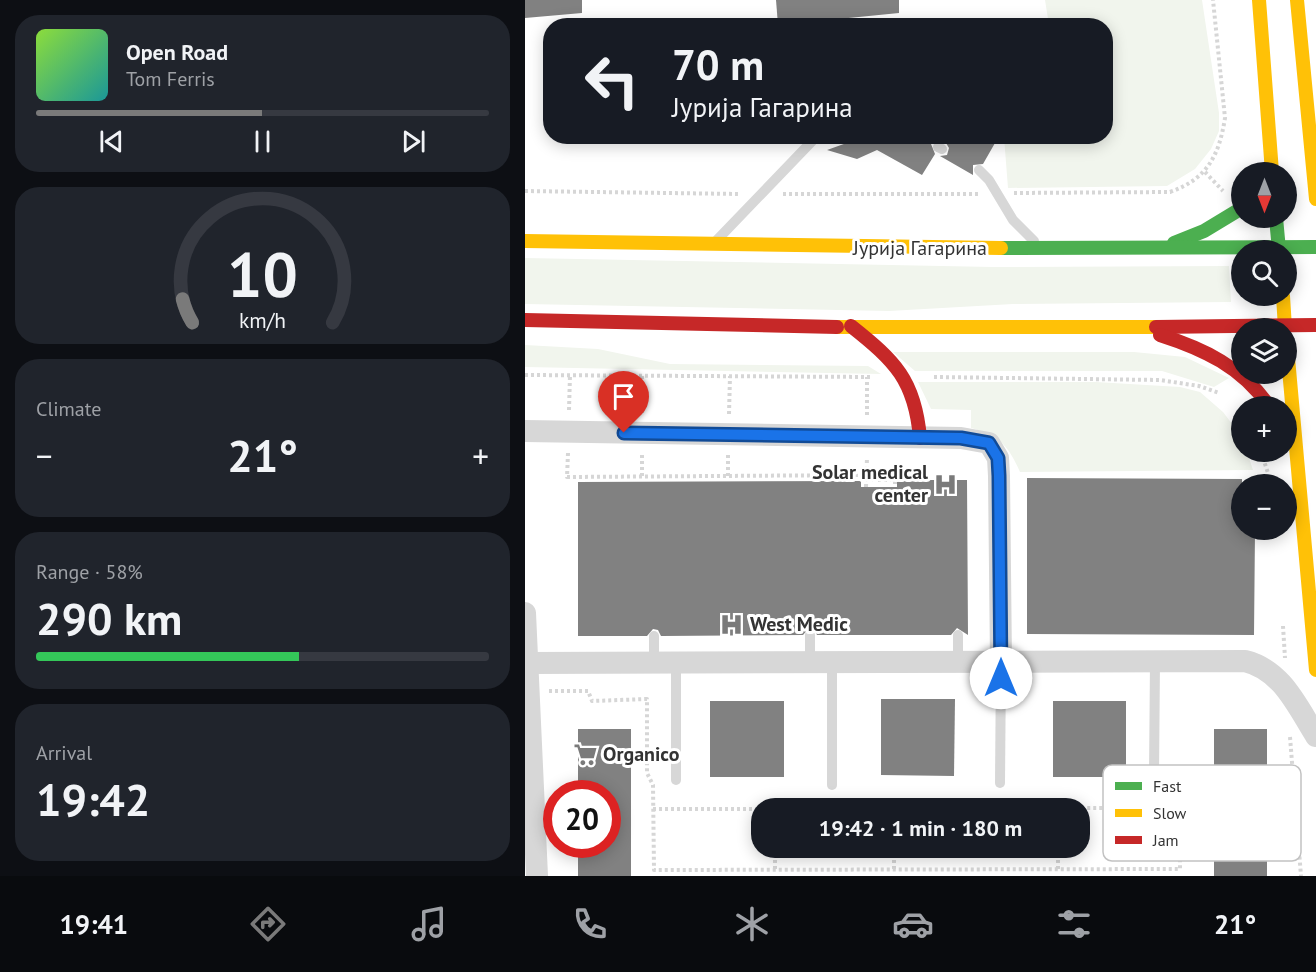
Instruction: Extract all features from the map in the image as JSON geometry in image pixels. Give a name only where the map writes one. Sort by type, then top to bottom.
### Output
[{"type":"main road","points":[[1259,0],[1271,162]]},
{"type":"main road","points":[[1297,0],[1313,135],[1316,199]]},
{"type":"main road","points":[[1265,162],[1269,136]]},
{"type":"main road","points":[[1162,248],[1204,231],[1231,215]]},
{"type":"main road","name":"Јурија Гагарина","points":[[525,241],[712,246],[1231,249]]},
{"type":"main road","name":"Јурија Гагарина","points":[[1297,248],[1316,247]]},
{"type":"main road","points":[[525,321],[851,326],[1231,327]]},
{"type":"main road","points":[[1297,326],[1316,325]]},
{"type":"main road","points":[[851,326],[907,377],[917,399],[920,438]]},
{"type":"main road","points":[[1139,328],[1184,343],[1231,366],[1253,384],[1262,396]]},
{"type":"main road","points":[[1290,384],[1316,670]]},
{"type":"main road","points":[[1293,462],[1298,475]]},
{"type":"street","points":[[525,431],[920,438],[976,440],[989,443],[995,450],[999,476],[1001,662]]},
{"type":"street","points":[[525,613],[537,876]]},
{"type":"street","points":[[527,663],[1245,661],[1261,665],[1287,690],[1316,736]]},
{"type":"lane","points":[[712,246],[758,195],[809,144]]},
{"type":"lane","points":[[979,171],[989,180],[1013,220],[1044,249]]},
{"type":"lane","points":[[810,635],[821,663],[832,785]]},
{"type":"lane","points":[[958,635],[958,662]]},
{"type":"lane","points":[[654,636],[665,663],[676,780]]},
{"type":"lane","points":[[1154,765],[1155,661]]},
{"type":"lane","points":[[1000,783],[1001,662]]},
{"type":"path","points":[[525,191],[758,195],[1170,192],[1190,185],[1205,172],[1222,136],[1225,118],[1213,0]]},
{"type":"path","points":[[525,375],[877,377]]},
{"type":"path","points":[[930,377],[1160,380],[1199,386],[1226,397]]},
{"type":"path","points":[[567,477],[867,477],[895,480],[895,487]]},
{"type":"path","points":[[543,691],[588,691],[592,701],[647,699],[647,773],[654,785],[654,870],[1180,869],[1180,861]]},
{"type":"path","points":[[654,809],[751,809]]},
{"type":"path","points":[[775,858],[775,870]]},
{"type":"path","points":[[894,858],[894,869]]},
{"type":"path","points":[[1058,858],[1058,869]]},
{"type":"shaded area","points":[[1045,0],[1202,0],[1219,113],[1219,131],[1211,149],[1195,169],[1167,186],[1008,188],[1005,144],[1113,144],[1113,18],[1048,18]]},
{"type":"shaded area","points":[[525,258],[993,267],[1229,266],[1231,302],[1013,304],[889,311],[525,304]]},
{"type":"shaded area","points":[[525,345],[598,349],[670,364],[868,366],[881,374],[525,367]]},
{"type":"shaded area","points":[[893,352],[1134,352],[1185,357],[1229,378],[1214,387],[1162,371],[915,371]]},
{"type":"shaded area","points":[[918,382],[1096,382],[1180,387],[1200,392],[1223,412],[1231,423],[1231,462],[1250,462],[1253,470],[1020,472],[1007,448],[996,438],[971,428],[971,410],[931,409]]},
{"type":"building","points":[[525,0],[582,0],[582,13],[525,18]]},
{"type":"building","points":[[776,0],[899,0],[899,13],[849,18],[777,18]]},
{"type":"building","points":[[844,144],[931,144],[935,154],[922,175],[877,150],[857,159],[827,150]]},
{"type":"building","points":[[947,144],[994,144],[983,164],[973,165],[973,175],[940,156],[947,155],[949,148]]},
{"type":"building","points":[[1027,478],[1231,479],[1231,540],[1255,540],[1254,635],[1027,634]]},
{"type":"building","points":[[897,480],[967,480],[968,635],[957,628],[951,635],[817,635],[814,629],[809,628],[803,635],[661,636],[658,630],[653,629],[647,636],[578,636],[578,482],[861,481],[861,487],[897,487]]},
{"type":"building","points":[[881,699],[955,699],[954,776],[881,775]]},
{"type":"building","points":[[710,701],[784,701],[784,777],[710,777]]},
{"type":"building","points":[[1053,701],[1126,701],[1126,765],[1103,765],[1103,777],[1053,777]]},
{"type":"building","points":[[578,729],[631,729],[631,876],[578,876],[578,858],[621,858],[621,780],[578,780]]},
{"type":"building","points":[[1214,729],[1267,729],[1267,765],[1214,765]]},
{"type":"building","points":[[1214,861],[1267,861],[1267,876],[1214,876]]},
{"type":"traffic: fast","points":[[1174,243],[1204,231],[1231,215]]},
{"type":"traffic: fast","points":[[1277,228],[1278,240]]},
{"type":"traffic: fast","points":[[1001,248],[1316,247]]},
{"type":"traffic: slow","points":[[1259,0],[1271,162]]},
{"type":"traffic: slow","points":[[1297,0],[1316,199]]},
{"type":"traffic: slow","points":[[525,241],[1001,248]]},
{"type":"traffic: slow","points":[[1284,306],[1284,318]]},
{"type":"traffic: slow","points":[[837,327],[1156,327]]},
{"type":"traffic: slow","points":[[1290,384],[1316,670]]},
{"type":"traffic: jam","points":[[525,320],[837,327]]},
{"type":"traffic: jam","points":[[1156,327],[1316,325]]},
{"type":"traffic: jam","points":[[851,326],[880,350],[900,373],[913,401],[920,438]]},
{"type":"traffic: jam","points":[[1160,335],[1207,353],[1221,361],[1247,380],[1261,396]]},
{"type":"place","name":"Solar medical center","points":[[946,484]]},
{"type":"place","name":"West Medic","points":[[732,624]]},
{"type":"place","name":"Organico","points":[[585,754]]},
{"type":"route","points":[[624,433],[961,438],[989,443],[998,458],[999,476],[1001,678]]}]
